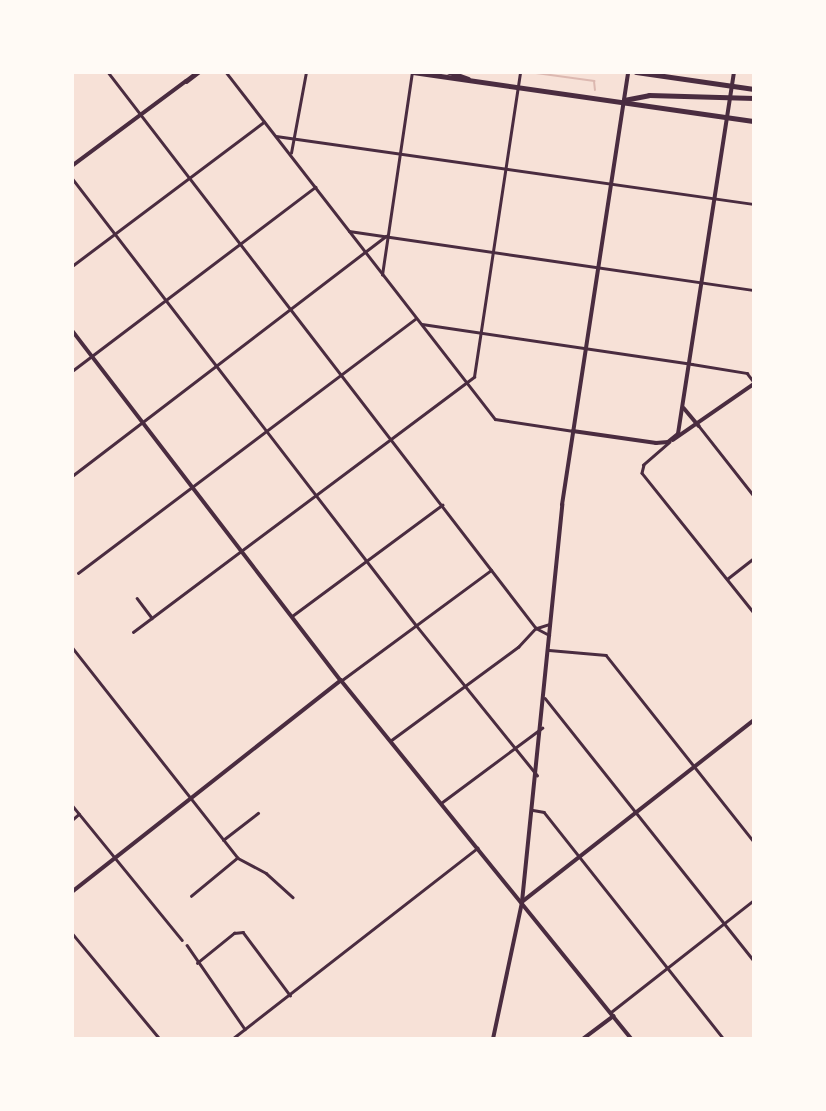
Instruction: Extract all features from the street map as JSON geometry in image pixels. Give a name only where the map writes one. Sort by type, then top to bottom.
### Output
[{"type":"highway","points":[[449,72],[468,79]]},
{"type":"highway","points":[[636,72],[754,89]]},
{"type":"highway","points":[[624,100],[649,96],[754,98]]},
{"type":"main road","points":[[186,80],[192,72]]},
{"type":"main road","points":[[72,166],[198,72]]},
{"type":"main road","points":[[412,72],[624,100],[754,121]]},
{"type":"main road","points":[[493,1039],[522,902],[545,698],[549,624],[562,505],[628,72]]},
{"type":"main road","points":[[673,440],[684,408],[734,72]]},
{"type":"main road","points":[[72,330],[341,680],[632,1039]]},
{"type":"main road","points":[[573,431],[656,443],[673,440],[699,426],[754,383]]},
{"type":"main road","points":[[684,408],[699,426]]},
{"type":"main road","points":[[72,892],[341,680]]},
{"type":"main road","points":[[522,902],[752,721]]},
{"type":"main road","points":[[583,1039],[612,1014]]},
{"type":"street","points":[[108,72],[537,628],[549,635]]},
{"type":"street","points":[[226,72],[495,419],[573,431]]},
{"type":"street","points":[[290,154],[297,138],[306,72]]},
{"type":"street","points":[[383,275],[412,72]]},
{"type":"street","points":[[134,632],[467,384],[476,374],[520,72]]},
{"type":"street","points":[[72,267],[264,122]]},
{"type":"street","points":[[275,136],[754,204]]},
{"type":"street","points":[[72,178],[464,687],[537,775]]},
{"type":"street","points":[[72,371],[315,187]]},
{"type":"street","points":[[349,231],[754,290]]},
{"type":"street","points":[[72,476],[387,235]]},
{"type":"street","points":[[78,573],[416,318]]},
{"type":"street","points":[[421,324],[747,373],[754,383]]},
{"type":"street","points":[[699,426],[754,496]]},
{"type":"street","points":[[673,440],[642,470],[754,613]]},
{"type":"street","points":[[292,616],[442,505]]},
{"type":"street","points":[[727,579],[754,558]]},
{"type":"street","points":[[341,680],[491,569]]},
{"type":"street","points":[[137,598],[152,618]]},
{"type":"street","points":[[390,741],[464,687],[537,628],[549,624]]},
{"type":"street","points":[[72,647],[237,858],[274,878],[293,897]]},
{"type":"street","points":[[549,650],[606,655],[754,842]]},
{"type":"street","points":[[545,698],[754,961]]},
{"type":"street","points":[[752,721],[754,728]]},
{"type":"street","points":[[441,803],[541,728]]},
{"type":"street","points":[[72,805],[182,940]]},
{"type":"street","points":[[533,810],[544,812],[724,1039]]},
{"type":"street","points":[[223,840],[258,813]]},
{"type":"street","points":[[72,820],[79,814]]},
{"type":"street","points":[[232,1039],[477,848]]},
{"type":"street","points":[[191,896],[237,858]]},
{"type":"street","points":[[612,1014],[754,900]]},
{"type":"street","points":[[197,963],[240,931],[290,995]]},
{"type":"street","points":[[72,933],[160,1039]]},
{"type":"street","points":[[187,945],[245,1029]]},
{"type":"waterway","points":[[536,73],[594,81],[595,90]]}]
